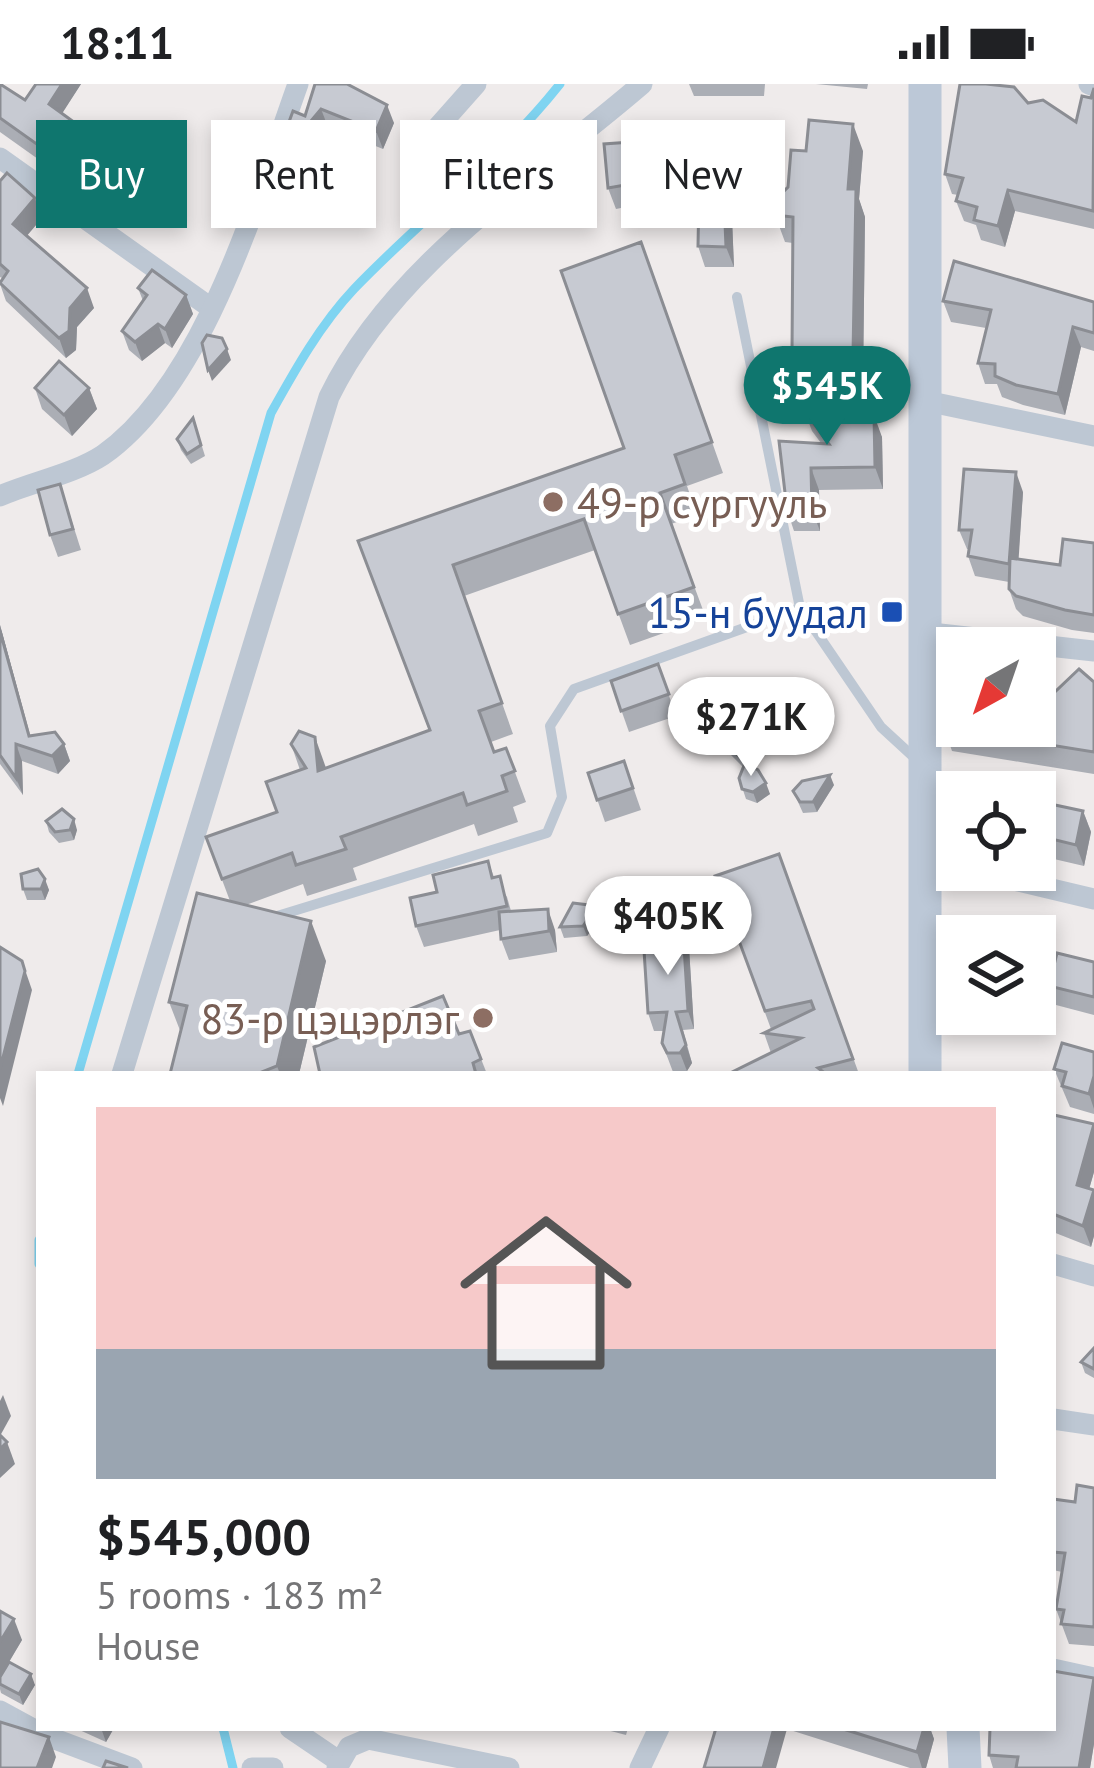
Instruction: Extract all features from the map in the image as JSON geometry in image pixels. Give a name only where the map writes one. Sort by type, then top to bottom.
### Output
[{"type":"main road","points":[[925,84],[921,764],[925,1071]]},
{"type":"main road","points":[[963,1731],[965,1768]]},
{"type":"street","points":[[0,496],[98,458],[139,426],[211,308],[244,235],[298,84]]},
{"type":"street","points":[[444,120],[476,84]]},
{"type":"street","points":[[123,1071],[182,914],[328,397],[344,365],[380,314],[440,256],[642,84]]},
{"type":"street","points":[[0,158],[211,308]]},
{"type":"street","points":[[926,400],[1094,436]]},
{"type":"street","points":[[922,632],[1094,651]]},
{"type":"street","points":[[921,858],[936,861]]},
{"type":"street","points":[[1056,890],[1094,899]]},
{"type":"street","points":[[1056,1265],[1094,1276]]},
{"type":"street","points":[[1056,1419],[1094,1424]]},
{"type":"street","points":[[1056,1670],[1094,1678]]},
{"type":"street","points":[[0,1711],[44,1736],[132,1768]]},
{"type":"street","points":[[294,1731],[339,1765],[349,1748],[368,1739],[509,1768]]},
{"type":"street","points":[[640,1768],[658,1731]]},
{"type":"street","points":[[253,1768],[273,1768]]},
{"type":"lane","points":[[737,298],[800,608],[881,727],[921,764]]},
{"type":"lane","points":[[256,922],[547,833],[562,797],[550,726],[574,689],[800,608]]},
{"type":"building","points":[[0,84],[25,100],[36,84],[62,84],[49,104],[71,120],[36,120],[36,144],[0,118]]},
{"type":"building","points":[[315,84],[347,84],[387,105],[376,131],[376,120],[348,120],[321,109],[312,120],[290,120],[293,111],[305,116]]},
{"type":"building","points":[[960,84],[1014,87],[1028,103],[1043,100],[1076,122],[1082,96],[1091,98],[1094,88],[1093,211],[1008,190],[998,226],[974,220],[977,207],[956,201],[963,178],[945,174]]},
{"type":"building","points":[[809,120],[853,124],[848,189],[856,189],[853,355],[792,354],[793,217],[785,216],[785,190],[791,150],[806,151]]},
{"type":"building","points":[[621,143],[621,186],[608,188],[604,144]]},
{"type":"building","points":[[7,173],[35,198],[13,224],[87,288],[70,308],[69,331],[59,338],[0,283],[8,271],[0,264],[0,181]]},
{"type":"building","points":[[698,228],[725,228],[726,247],[698,246]]},
{"type":"building","points":[[641,242],[712,442],[675,455],[685,484],[660,493],[694,587],[618,614],[584,519],[453,565],[502,703],[479,711],[494,752],[506,748],[515,771],[502,776],[507,791],[467,805],[463,793],[341,837],[346,849],[296,865],[292,853],[222,879],[206,837],[277,812],[266,782],[306,768],[291,744],[299,731],[315,737],[318,771],[430,730],[358,541],[624,448],[561,271]]},
{"type":"building","points":[[954,261],[1094,302],[1094,333],[1073,327],[1058,394],[1016,385],[995,376],[995,364],[978,363],[991,310],[943,301]]},
{"type":"building","points":[[152,270],[186,295],[165,329],[158,324],[135,342],[122,331],[147,295],[138,288]]},
{"type":"building","points":[[207,335],[222,338],[227,349],[208,370],[202,343]]},
{"type":"building","points":[[59,361],[89,388],[64,415],[35,388]]},
{"type":"building","points":[[814,387],[828,404],[864,404],[864,416],[874,415],[875,467],[811,468],[812,510],[787,510],[779,441],[829,444],[804,410]]},
{"type":"building","points":[[193,418],[201,445],[187,454],[177,439]]},
{"type":"building","points":[[964,469],[1016,472],[1009,564],[968,556],[972,530],[959,530]]},
{"type":"building","points":[[60,484],[73,529],[50,535],[38,490]]},
{"type":"building","points":[[1063,539],[1094,543],[1094,615],[1016,596],[1009,589],[1010,558],[1060,565]]},
{"type":"building","points":[[0,631],[29,736],[55,732],[64,744],[52,756],[16,744],[16,778],[0,755]]},
{"type":"building","points":[[658,664],[669,694],[621,711],[611,681]]},
{"type":"building","points":[[1079,669],[1094,682],[1094,752],[1056,746],[1056,691]]},
{"type":"building","points":[[743,730],[751,739],[746,763],[727,745],[731,732]]},
{"type":"building","points":[[624,761],[633,788],[597,800],[588,773]]},
{"type":"building","points":[[745,763],[758,770],[766,783],[753,792],[742,789],[739,778]]},
{"type":"building","points":[[830,775],[813,802],[800,802],[793,791],[802,781]]},
{"type":"building","points":[[1056,805],[1083,811],[1076,845],[1056,840]]},
{"type":"building","points":[[62,809],[74,819],[70,830],[55,832],[46,821]]},
{"type":"building","points":[[779,854],[853,1059],[818,1068],[822,1071],[734,1071],[801,1038],[764,1033],[814,1009],[811,1001],[765,1011],[715,876]]},
{"type":"building","points":[[488,861],[492,878],[500,876],[507,906],[416,926],[410,898],[437,892],[433,875]]},
{"type":"building","points":[[38,869],[45,879],[41,889],[23,889],[21,874]]},
{"type":"building","points":[[622,888],[627,903],[617,910],[598,905],[604,892]]},
{"type":"building","points":[[197,893],[311,921],[277,1066],[264,1071],[171,1071],[187,1006],[169,1002]]},
{"type":"building","points":[[573,903],[597,906],[583,926],[560,927]]},
{"type":"building","points":[[548,909],[549,931],[501,939],[499,912]]},
{"type":"building","points":[[656,913],[682,913],[688,1011],[676,1012],[686,1045],[680,1053],[667,1053],[662,1043],[667,1012],[648,1013],[644,950],[656,949]]},
{"type":"building","points":[[0,947],[22,961],[25,971],[0,1069]]},
{"type":"building","points":[[1057,953],[1094,962],[1094,997],[1056,988]]},
{"type":"building","points":[[443,996],[459,1034],[470,1031],[481,1059],[473,1063],[475,1071],[319,1071],[314,1047]]},
{"type":"building","points":[[1062,1043],[1094,1052],[1089,1094],[1062,1086],[1066,1072],[1054,1069]]},
{"type":"building","points":[[1056,1115],[1094,1124],[1077,1185],[1094,1190],[1083,1226],[1056,1215]]},
{"type":"building","points":[[1094,1348],[1094,1369],[1081,1362]]},
{"type":"building","points":[[1077,1485],[1094,1488],[1094,1627],[1061,1624],[1064,1610],[1056,1609],[1065,1553],[1056,1552],[1056,1499],[1075,1502]]},
{"type":"building","points":[[0,1611],[14,1619],[0,1642]]},
{"type":"building","points":[[9,1662],[31,1674],[19,1694],[0,1684]]},
{"type":"building","points":[[1056,1672],[1094,1678],[1079,1768],[1016,1768],[1018,1757],[989,1755],[990,1731],[1056,1731]]},
{"type":"building","points":[[0,1722],[49,1737],[37,1768],[0,1768]]},
{"type":"building","points":[[715,1731],[773,1731],[763,1768],[704,1768]]},
{"type":"building","points":[[850,1731],[923,1731],[917,1752]]},
{"type":"waterway","points":[[79,1071],[271,413],[342,303],[512,139],[560,84]]},
{"type":"waterway","points":[[224,1731],[233,1768]]},
{"type":"place","name":"49-р сургууль","points":[[553,502]]},
{"type":"place","name":"15-н буудал","points":[[892,612]]},
{"type":"place","name":"83-р цэцэрлэг","points":[[483,1018]]}]
